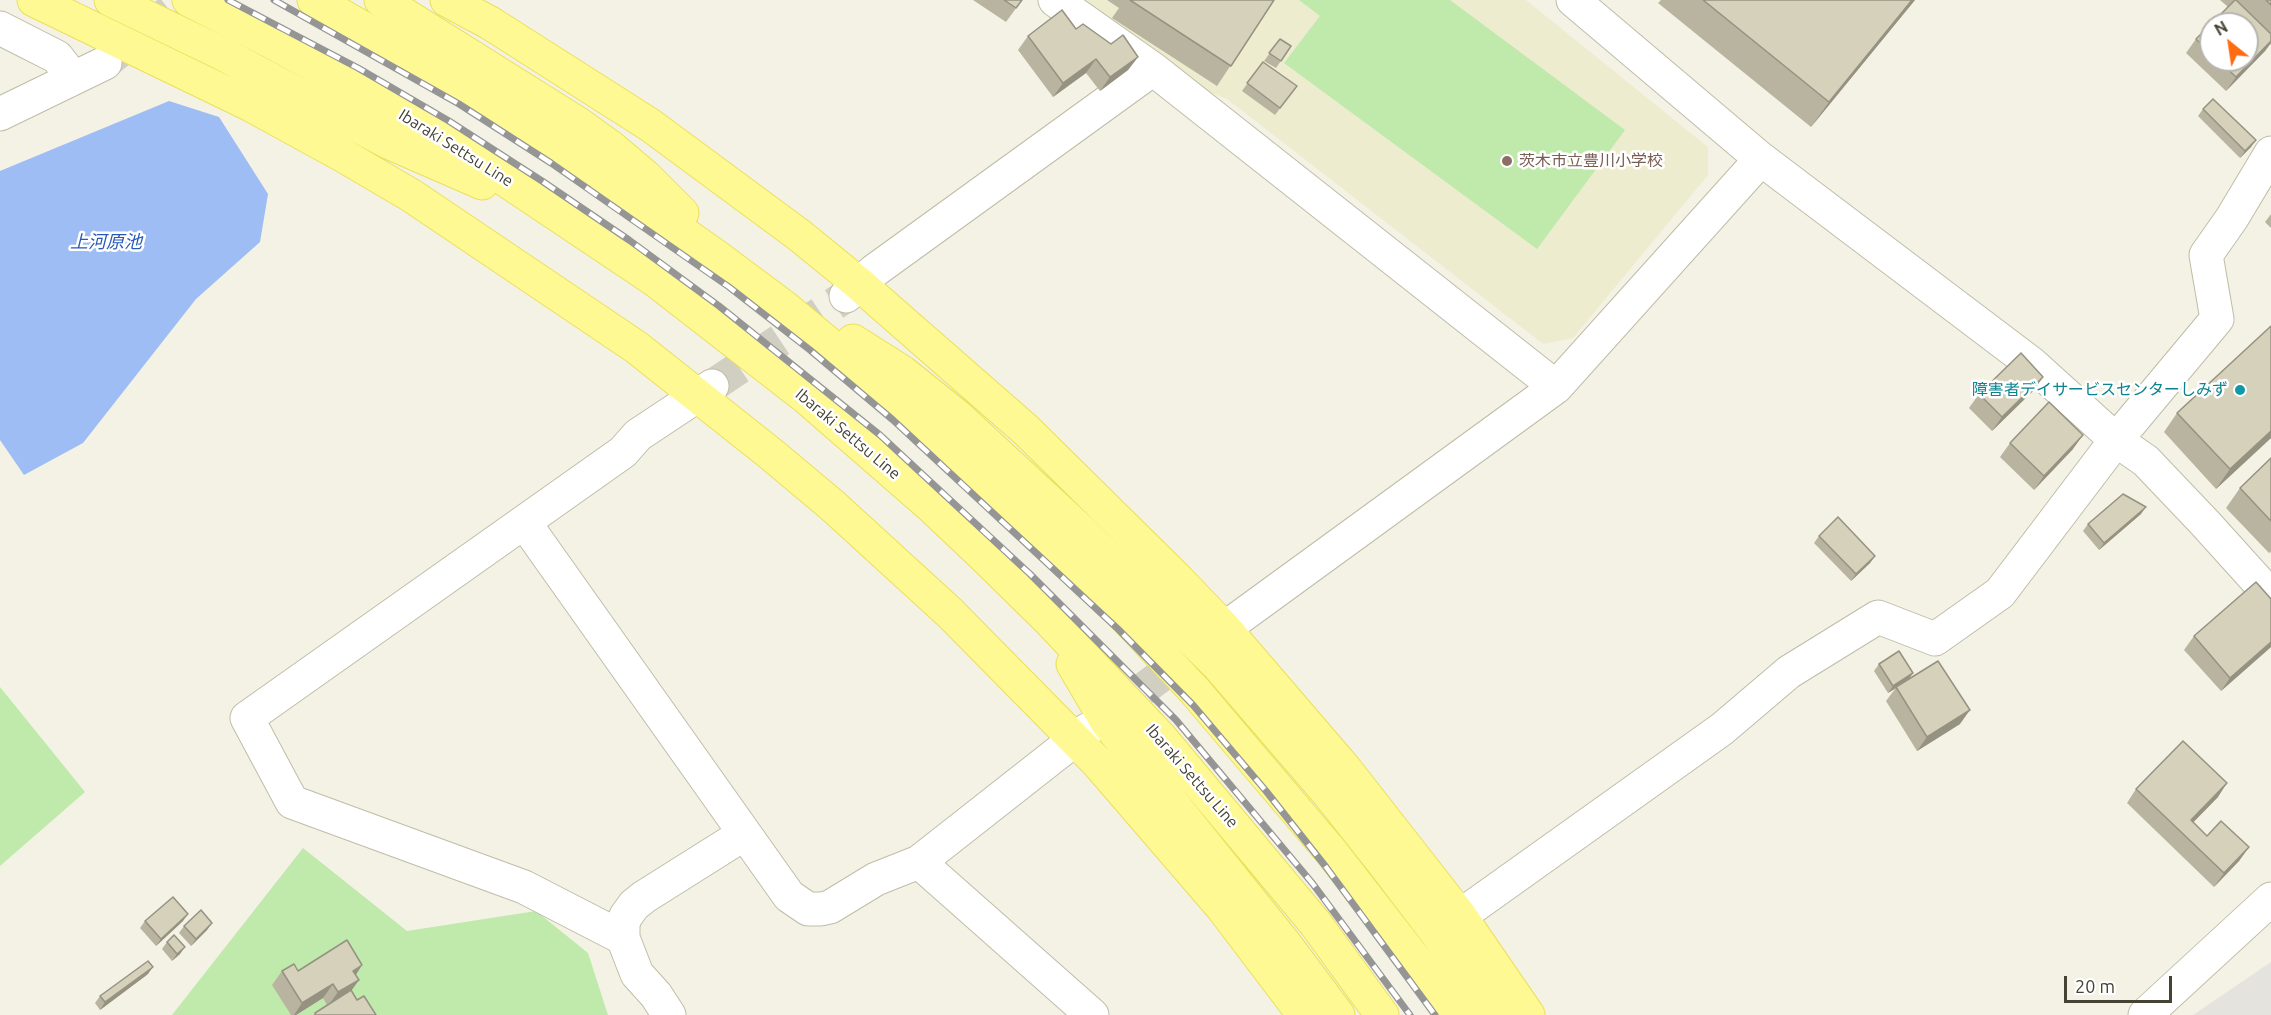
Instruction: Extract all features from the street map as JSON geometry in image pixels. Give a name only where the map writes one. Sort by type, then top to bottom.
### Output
[{"type":"main road","points":[[34,0],[251,105],[373,173],[465,231],[705,391],[905,570],[1080,735],[1098,763],[1197,878],[1304,1015]]},
{"type":"main road","points":[[111,0],[223,54],[388,142],[486,185],[546,206]]},
{"type":"main road","name":"Ibaraki Settsu Line","points":[[189,0],[387,105],[546,206],[655,280],[807,398],[930,505],[1047,618],[1160,737],[1315,922],[1382,1015]]},
{"type":"main road","points":[[314,0],[496,104],[585,164],[717,256],[784,307],[924,423],[1040,532],[1194,690],[1333,854],[1458,1015]]},
{"type":"main road","points":[[381,0],[568,117],[613,149],[646,177],[682,214],[717,256]]},
{"type":"main road","points":[[447,0],[489,23],[650,125],[799,235],[852,290],[1026,430],[1178,580],[1217,634],[1345,769],[1460,916],[1528,1015]]},
{"type":"main road","points":[[784,307],[830,327],[902,372],[930,393],[1072,522],[1218,665],[1329,794],[1385,865],[1436,932],[1493,1015]]},
{"type":"main road","points":[[1047,618],[1107,722],[1285,944],[1338,1015]]},
{"type":"street","points":[[1055,0],[1153,69],[1556,387]]},
{"type":"street","points":[[1574,0],[1761,159],[2032,364],[2116,440],[2146,461],[2205,522],[2271,596]]},
{"type":"street","points":[[0,28],[57,57],[73,78]]},
{"type":"street","points":[[0,114],[105,63]]},
{"type":"street","points":[[852,290],[1153,69]]},
{"type":"street","points":[[1460,916],[1722,729],[1789,672],[1878,617],[1935,639],[2000,593],[2116,440],[2217,319],[2206,255],[2232,218],[2271,153]]},
{"type":"street","points":[[1217,634],[1556,387],[1761,159]]},
{"type":"street","points":[[623,938],[524,887],[292,802],[247,718],[623,452],[638,435],[705,391]]},
{"type":"street","points":[[524,522],[789,896],[808,909],[830,907],[876,879],[919,862],[1080,735]]},
{"type":"street","points":[[669,1015],[656,995],[637,974],[623,938],[623,923],[634,905],[744,834]]},
{"type":"street","points":[[919,862],[1092,1015]]},
{"type":"street","points":[[2145,1015],[2271,899]]},
{"type":"shaded area","name":"茨木市立豊川小学校","points":[[1076,0],[1526,0],[1708,147],[1708,175],[1573,338],[1543,344],[1227,99],[1211,93]]},
{"type":"shaded area","points":[[2271,962],[2271,1015],[2193,1015]]},
{"type":"green space","points":[[1299,0],[1450,0],[1625,130],[1537,249],[1284,63],[1320,16]]},
{"type":"green space","points":[[0,687],[85,792],[0,866]]},
{"type":"green space","points":[[303,848],[407,931],[536,911],[588,953],[608,1015],[172,1015]]},
{"type":"water","name":"上河原池","points":[[169,101],[219,117],[268,194],[260,242],[196,299],[83,443],[24,475],[0,440],[0,171]]},
{"type":"building","points":[[1004,0],[1022,0],[1016,8]]},
{"type":"building","points":[[1130,0],[1274,0],[1231,66]]},
{"type":"building","points":[[1703,0],[1912,0],[1829,102]]},
{"type":"building","points":[[2236,0],[2248,12],[2223,12]]},
{"type":"building","points":[[1062,10],[1076,29],[1083,24],[1111,44],[1123,35],[1138,57],[1110,77],[1096,59],[1063,83],[1028,36]]},
{"type":"building","points":[[2259,22],[2271,34],[2271,41],[2259,53]]},
{"type":"building","points":[[1280,39],[1291,46],[1281,61],[1269,53]]},
{"type":"building","points":[[1263,62],[1297,86],[1280,108],[1247,83]]},
{"type":"building","points":[[2231,72],[2241,72],[2236,77]]},
{"type":"building","points":[[2213,99],[2256,140],[2245,151],[2203,109]]},
{"type":"building","name":"障害者デイサービスセンターしみず","points":[[2271,326],[2271,431],[2230,469],[2177,413]]},
{"type":"building","points":[[2021,353],[2043,377],[2002,417],[1979,394]]},
{"type":"building","points":[[2049,402],[2083,435],[2044,476],[2010,443]]},
{"type":"building","points":[[2271,458],[2271,521],[2240,488]]},
{"type":"building","points":[[2123,494],[2146,507],[2104,543],[2088,524]]},
{"type":"building","points":[[1838,517],[1875,556],[1856,574],[1819,536]]},
{"type":"building","points":[[2256,582],[2271,599],[2271,642],[2230,678],[2194,636]]},
{"type":"building","points":[[1899,651],[1913,673],[1893,686],[1879,664]]},
{"type":"building","points":[[1938,661],[1970,710],[1927,737],[1896,687]]},
{"type":"building","points":[[2183,741],[2227,783],[2191,820],[2207,836],[2221,821],[2249,847],[2224,873],[2136,789]]},
{"type":"building","points":[[173,897],[188,914],[161,939],[145,921]]},
{"type":"building","points":[[201,910],[212,923],[196,939],[184,926]]},
{"type":"building","points":[[174,935],[185,947],[177,954],[167,942]]},
{"type":"building","points":[[347,940],[362,965],[353,971],[359,980],[338,992],[333,984],[302,1003],[282,971],[294,964],[298,971]]},
{"type":"building","points":[[148,961],[153,967],[105,1002],[100,996]]},
{"type":"building","points":[[351,990],[357,1000],[364,996],[376,1015],[316,1015],[315,1013]]},
{"type":"tunnel","points":[[106,62],[184,0]]},
{"type":"tunnel","points":[[712,386],[846,296]]},
{"type":"tunnel","points":[[1103,719],[1194,651]]},
{"type":"railway","points":[[228,0],[358,68],[449,121],[542,181],[629,240],[719,306],[880,435],[1030,574],[1176,720],[1313,884],[1410,1015]]},
{"type":"railway","points":[[274,0],[459,104],[551,163],[729,287],[810,350],[893,420],[1118,629],[1193,705],[1266,791],[1326,867],[1435,1015]]},
{"type":"place","name":"茨木市立豊川小学校","points":[[1507,161]]},
{"type":"place","name":"障害者デイサービスセンターしみず","points":[[2240,390]]}]
